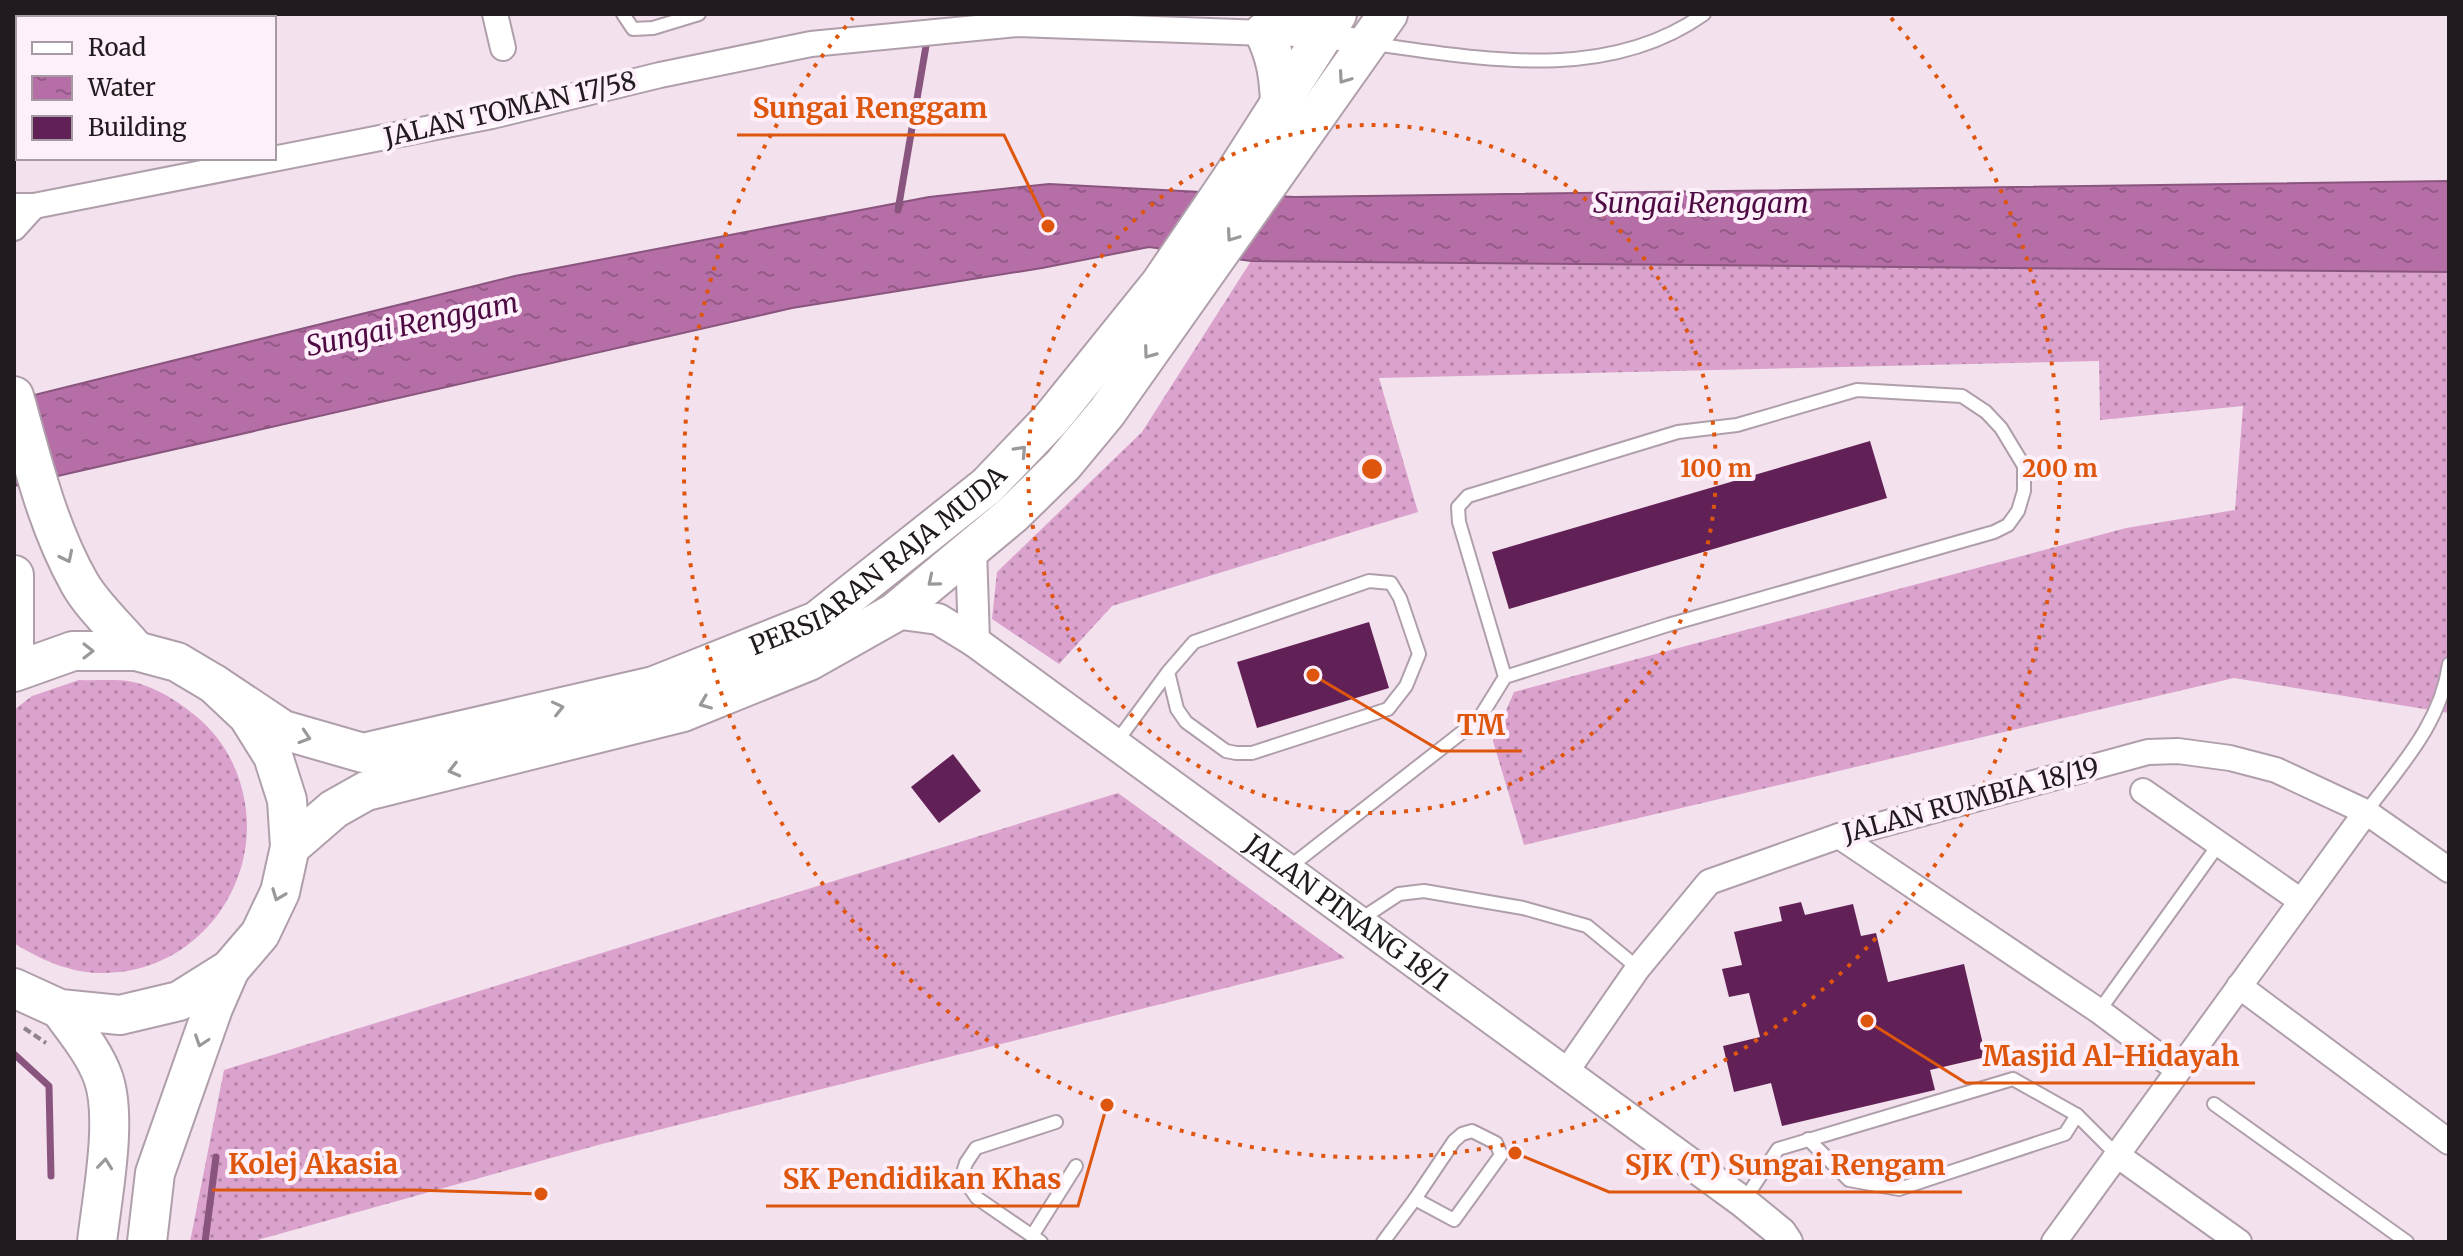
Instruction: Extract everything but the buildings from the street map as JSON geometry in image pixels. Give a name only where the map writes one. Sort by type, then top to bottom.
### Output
[{"type":"main road","name":"PERSIARAN RAJA MUDA","points":[[290,847],[334,809],[366,791],[683,712],[809,661],[894,613],[1013,514],[1063,465],[1107,412],[1178,287],[1232,178],[1280,103],[1324,21]]},
{"type":"main road","points":[[1280,103],[1276,59],[1264,32],[1324,21]]},
{"type":"main road","name":"PERSIARAN RAJA MUDA","points":[[214,684],[283,730],[363,753],[654,686],[817,621],[987,486],[1178,287],[1269,183],[1378,29]]},
{"type":"main road","points":[[14,396],[38,484],[57,536],[82,587],[136,651]]},
{"type":"main road","points":[[14,575],[14,660]]},
{"type":"main road","points":[[14,672],[73,651],[136,651],[177,662],[214,684],[248,716],[273,756],[287,800],[290,847],[280,892],[260,934],[230,969],[213,1008],[155,1173],[147,1242]]},
{"type":"main road","points":[[53,1026],[179,1001],[230,969]]},
{"type":"main road","points":[[14,988],[53,1026],[86,1046],[103,1078],[109,1120],[97,1242]]},
{"type":"street","points":[[495,14],[503,48]]},
{"type":"street","name":"JALAN TOMAN 17/58","points":[[276,158],[492,116],[660,75],[811,44],[1019,19],[1264,32]]},
{"type":"street","points":[[1324,21],[1378,29]]},
{"type":"street","name":"JALAN TOMAN 17/58","points":[[14,228],[24,206],[263,160]]},
{"type":"street","points":[[971,549],[974,641]]},
{"type":"street","name":"JALAN PINANG 18/1","points":[[894,613],[938,619],[974,641],[1743,1202],[1781,1233],[1787,1242]]},
{"type":"street","name":"JALAN RUMBIA 18/19","points":[[1566,1072],[1638,968],[1709,882],[1839,836],[2148,752],[2191,752],[2276,770],[2366,812],[2449,870]]},
{"type":"street","points":[[2143,791],[2301,901]]},
{"type":"street","points":[[2054,1242],[2366,812]]},
{"type":"street","points":[[1839,836],[2099,1011],[2178,1070]]},
{"type":"street","points":[[2239,986],[2449,1142]]},
{"type":"street","points":[[2117,1155],[2239,1242]]},
{"type":"lane","points":[[623,14],[633,29],[653,28],[699,14]]},
{"type":"lane","points":[[1378,29],[1498,61],[1558,61],[1632,48],[1683,29],[1704,14]]},
{"type":"lane","points":[[1287,869],[1479,719],[1505,677],[1668,625],[1994,532],[2008,525],[2018,511],[2024,491],[2024,466],[2001,428],[1986,412],[1962,396],[1857,390],[1737,425],[1678,432],[1468,496],[1458,507],[1459,522],[1505,677]]},
{"type":"lane","points":[[1115,744],[1168,672],[1194,642],[1369,581],[1391,583],[1400,598],[1419,654],[1406,686],[1388,709],[1252,753],[1226,751],[1186,722],[1177,709],[1168,672]]},
{"type":"lane","points":[[2366,812],[2433,721],[2446,686],[2449,664]]},
{"type":"lane","points":[[2099,1011],[2219,844]]},
{"type":"lane","points":[[1358,921],[1399,894],[1424,891],[1523,908],[1587,926],[1638,968]]},
{"type":"lane","points":[[1743,1202],[1778,1149],[2013,1079],[2077,1115],[2117,1155]]},
{"type":"lane","points":[[2214,1104],[2407,1242]]},
{"type":"lane","points":[[1808,1139],[1849,1180],[1899,1189],[2065,1134],[2077,1115]]},
{"type":"lane","points":[[1056,1122],[976,1148],[962,1176],[977,1198],[1037,1239],[1076,1166]]},
{"type":"lane","points":[[1383,1242],[1462,1134],[1472,1131],[1496,1143],[1501,1155],[1454,1220],[1415,1199]]},
{"type":"path","points":[[14,1021],[53,1026]]},
{"type":"shaded area","points":[[1251,261],[2449,272],[2449,713],[2234,678],[1524,845],[1493,741],[1514,692],[2126,528],[2235,510],[2243,406],[2100,420],[2099,361],[1379,378],[1418,512],[1112,606],[1059,664],[992,619],[997,572],[1142,432]]},
{"type":"shaded area","points":[[79,680],[137,683],[182,705],[206,725],[220,742],[232,761],[243,793],[247,826],[244,858],[233,888],[217,916],[196,939],[169,957],[139,969],[105,973],[81,971],[46,960],[14,943],[14,710],[32,696]]},
{"type":"shaded area","points":[[1118,793],[1345,958],[598,1145],[250,1242],[190,1242],[224,1070]]},
{"type":"water","points":[[2449,181],[2449,272],[1251,261],[1149,247],[1042,268],[792,308],[14,486],[14,400],[515,276],[929,197],[1049,184],[1295,197]]},
{"type":"waterway","points":[[898,210],[926,46]]},
{"type":"waterway","points":[[14,1054],[49,1086],[51,1176]]},
{"type":"waterway","points":[[205,1242],[216,1157]]},
{"type":"place","name":"Sungai Renggam","points":[[1048,226]]},
{"type":"place","name":"TM","points":[[1313,675]]},
{"type":"place","name":"Masjid Al-Hidayah","points":[[1867,1021]]},
{"type":"place","name":"SK Pendidikan Khas","points":[[1107,1105]]},
{"type":"place","name":"SJK (T) Sungai Rengam","points":[[1515,1153]]},
{"type":"place","name":"Kolej Akasia","points":[[541,1194]]}]
